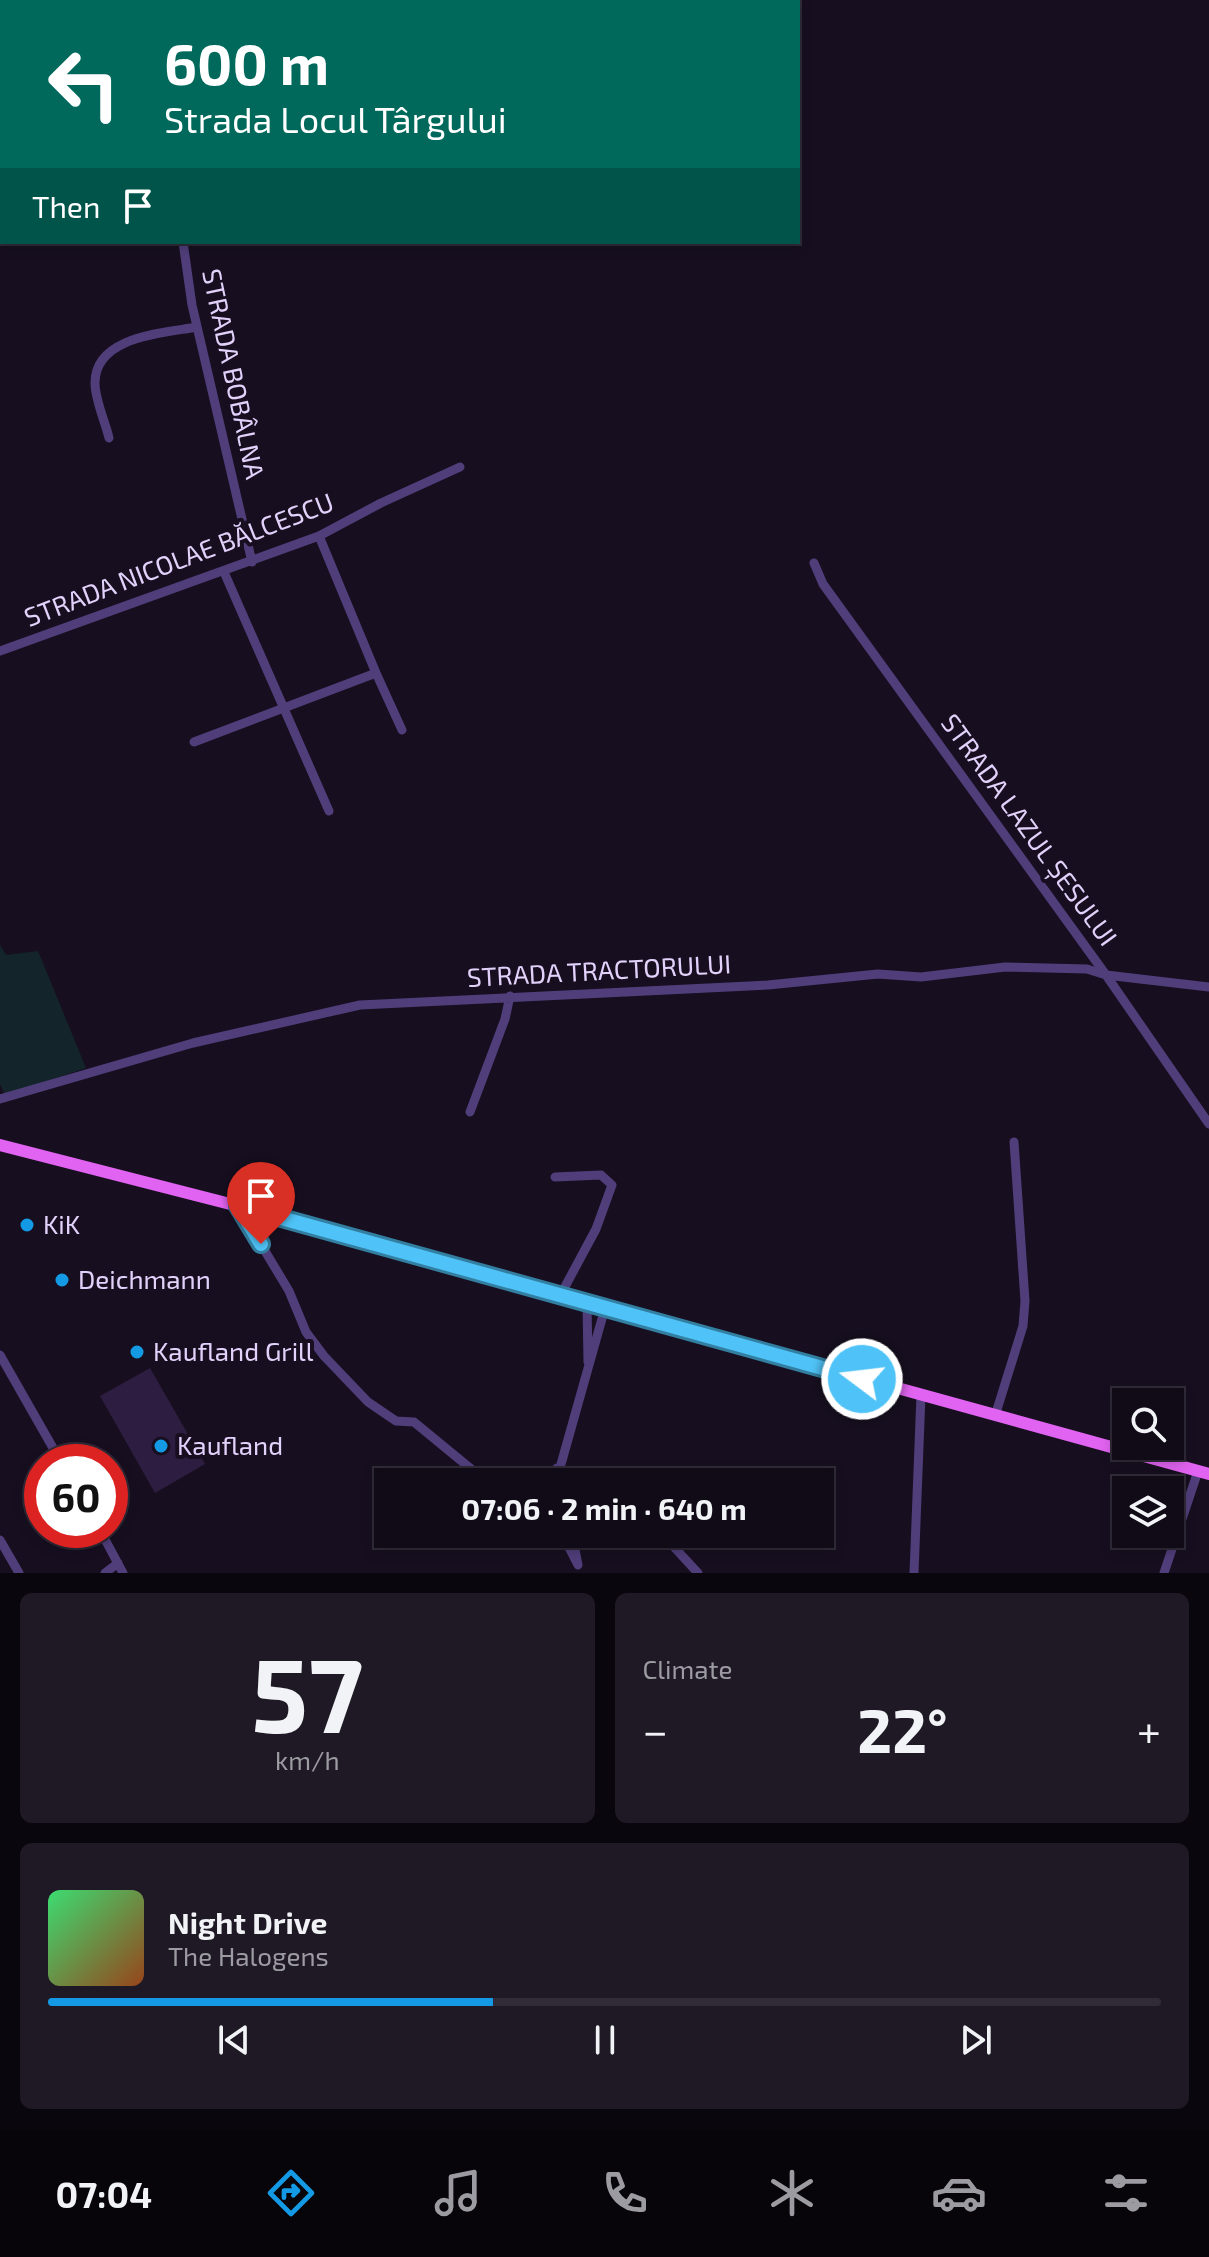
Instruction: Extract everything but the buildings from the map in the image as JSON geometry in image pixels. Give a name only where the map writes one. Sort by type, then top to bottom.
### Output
[{"type":"main road","points":[[0,1143],[1203,1472]]},
{"type":"street","name":"STRADA BOBÂLNA","points":[[183,244],[197,327],[252,562]]},
{"type":"street","points":[[109,438],[95,385],[96,373],[112,348],[151,335],[197,327]]},
{"type":"street","name":"STRADA NICOLAE BĂLCESCU","points":[[0,651],[319,536],[460,467]]},
{"type":"street","points":[[319,536],[402,730]]},
{"type":"street","name":"STRADA LAZUL ȘESULUI","points":[[814,563],[823,584],[1106,975],[1209,1124]]},
{"type":"street","points":[[224,572],[329,811]]},
{"type":"street","points":[[194,742],[376,673]]},
{"type":"street","name":"STRADA TRACTORULUI","points":[[0,1099],[137,1058],[342,1008],[510,996],[768,985],[878,974],[921,977],[1005,967],[1087,969],[1106,975],[1209,987]]},
{"type":"street","points":[[470,1112],[510,996]]},
{"type":"street","points":[[995,1416],[1023,1326],[1025,1301],[1014,1142]]},
{"type":"street","points":[[555,1177],[601,1175],[612,1185],[602,1216],[560,1296]]},
{"type":"street","points":[[238,1206],[285,1283],[306,1332],[333,1366],[368,1402],[396,1421],[414,1422],[470,1468]]},
{"type":"street","points":[[587,1304],[588,1362]]},
{"type":"street","points":[[560,1468],[605,1308]]},
{"type":"street","points":[[0,1355],[51,1444]]},
{"type":"street","points":[[914,1573],[921,1395]]},
{"type":"street","points":[[556,1468],[561,1463]]},
{"type":"street","points":[[1164,1573],[1203,1472]]},
{"type":"street","points":[[0,1540],[19,1573]]},
{"type":"street","points":[[110,1548],[123,1573]]},
{"type":"street","points":[[564,1548],[580,1569]]},
{"type":"street","points":[[569,1548],[580,1569]]},
{"type":"street","points":[[575,1548],[580,1569]]},
{"type":"street","points":[[675,1548],[698,1573]]},
{"type":"street","points":[[105,1573],[118,1563]]},
{"type":"green space","points":[[0,945],[6,955],[38,951],[86,1068],[5,1095],[0,1084]]},
{"type":"place","name":"KiK","points":[[27,1225]]},
{"type":"place","name":"Deichmann","points":[[62,1280]]},
{"type":"place","name":"Kaufland Grill","points":[[137,1352]]},
{"type":"place","name":"Kaufland","points":[[161,1446]]},
{"type":"route","points":[[261,1244],[238,1206],[862,1379]]}]
